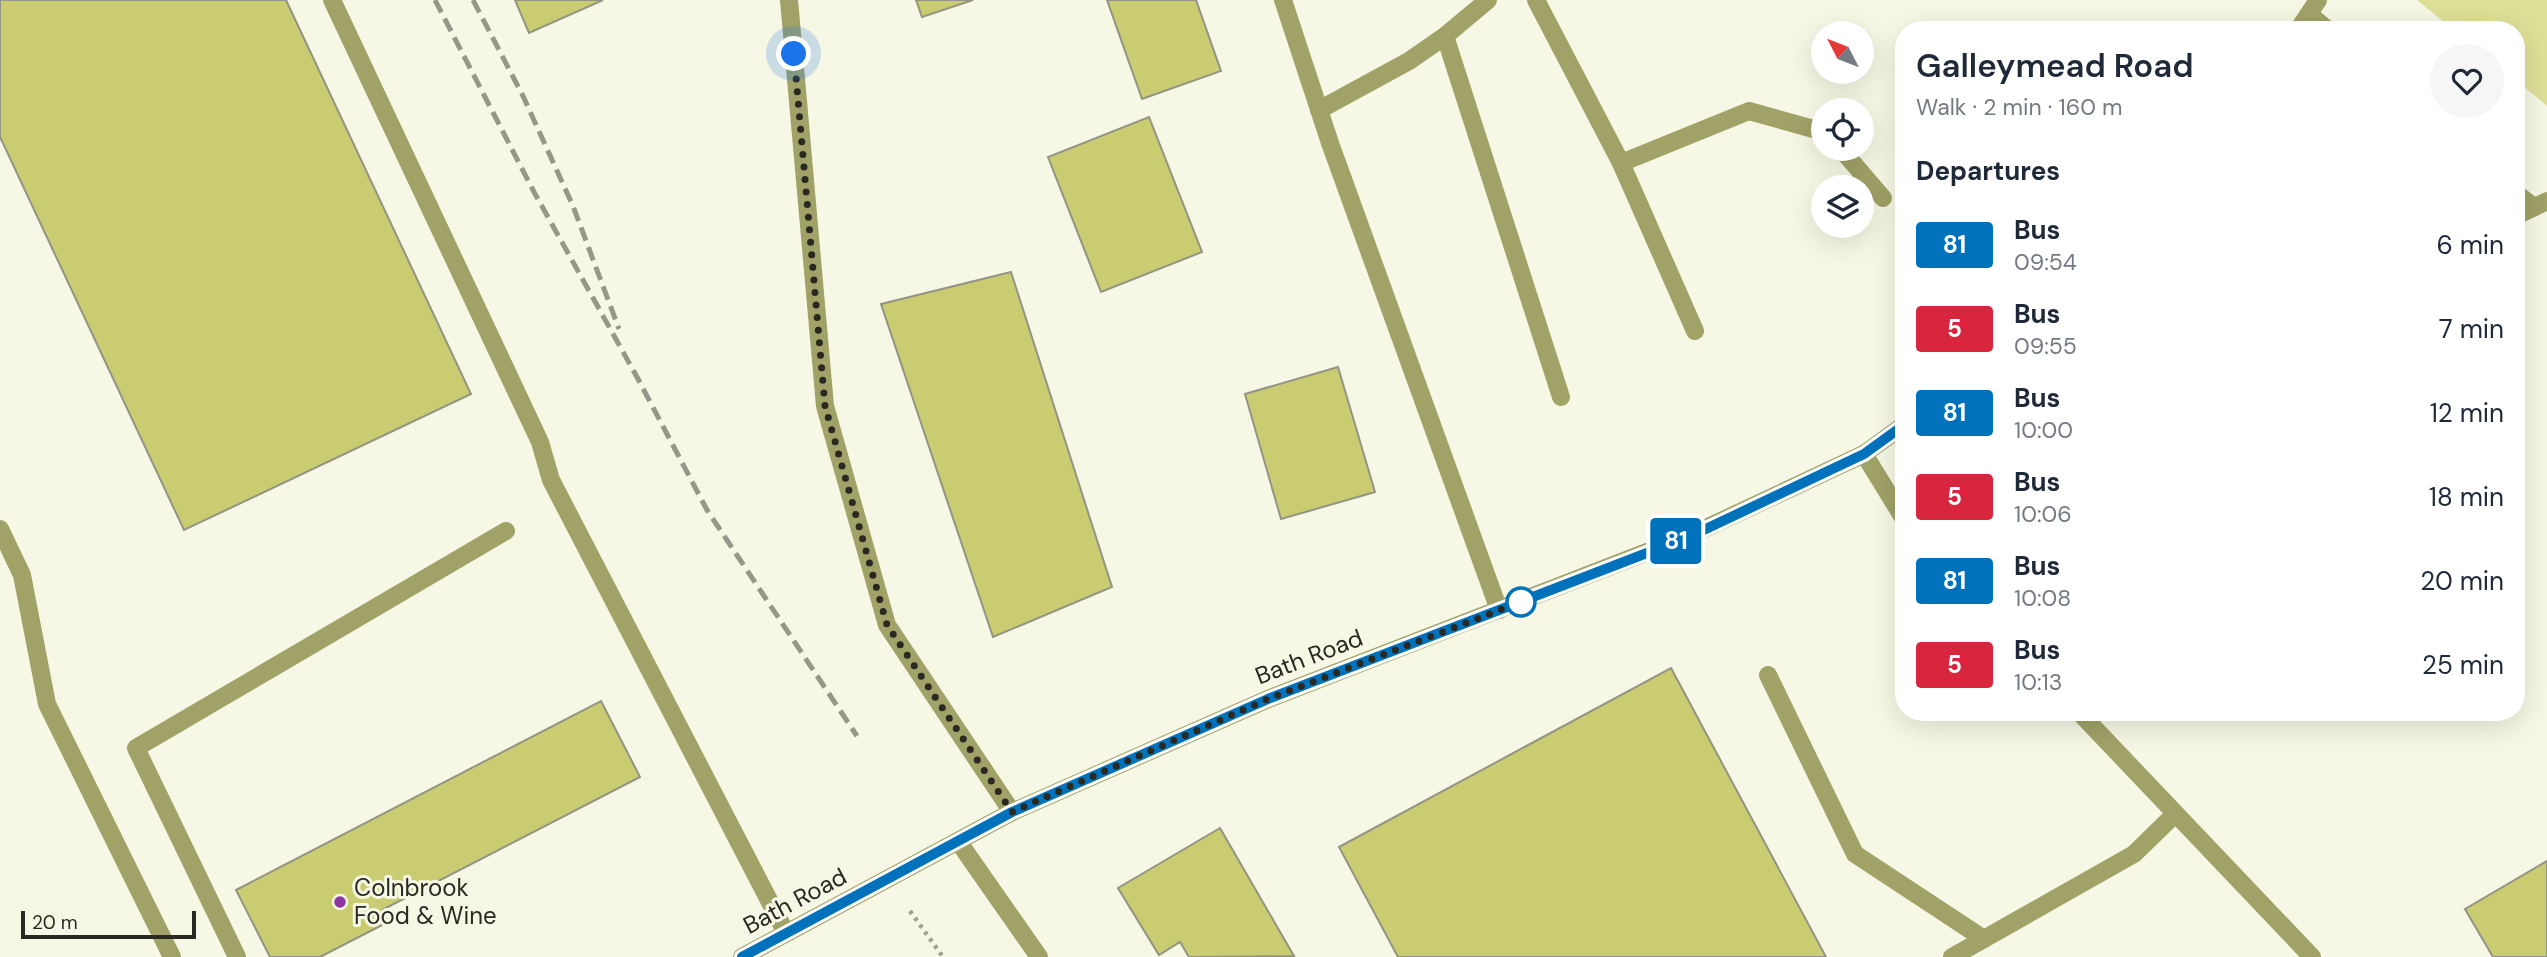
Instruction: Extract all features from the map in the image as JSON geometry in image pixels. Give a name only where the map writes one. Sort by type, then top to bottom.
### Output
[{"type":"street","points":[[332,0],[540,442],[551,480],[786,933]]},
{"type":"street","points":[[789,0],[825,406],[887,625],[1012,812]]},
{"type":"street","points":[[1283,0],[1319,110],[1499,610]]},
{"type":"street","points":[[1319,110],[1409,61],[1489,0]]},
{"type":"street","points":[[1536,0],[1621,163],[1695,331]]},
{"type":"street","points":[[1444,36],[1561,397]]},
{"type":"street","points":[[1621,163],[1749,111],[1811,128]]},
{"type":"street","points":[[1851,161],[1883,198]]},
{"type":"street","name":"Bath Road","points":[[742,957],[1012,812],[1268,699],[1691,536],[1864,454],[1895,432]]},
{"type":"street","points":[[1864,454],[1895,504]]},
{"type":"street","points":[[0,529],[22,575],[47,704],[172,957]]},
{"type":"street","points":[[237,957],[136,748],[506,531]]},
{"type":"street","points":[[1768,675],[1855,853],[1984,939]]},
{"type":"street","points":[[2087,721],[2312,957]]},
{"type":"street","points":[[1952,957],[2134,854],[2174,815]]},
{"type":"street","points":[[958,841],[1039,957]]},
{"type":"path","points":[[888,878],[943,957]]},
{"type":"green space","points":[[2417,0],[2547,0],[2547,106],[2525,88],[2525,21],[2443,21]]},
{"type":"building","points":[[0,0],[286,0],[471,394],[184,530],[0,137]]},
{"type":"building","points":[[515,0],[603,0],[529,33]]},
{"type":"building","points":[[916,0],[973,0],[922,17]]},
{"type":"building","points":[[1107,0],[1196,0],[1221,71],[1142,99]]},
{"type":"building","points":[[1149,117],[1202,252],[1101,292],[1048,157]]},
{"type":"building","points":[[1011,272],[1112,587],[993,637],[881,304]]},
{"type":"building","points":[[1338,367],[1375,492],[1281,519],[1245,394]]},
{"type":"building","points":[[1671,668],[1826,957],[1398,957],[1339,847]]},
{"type":"building","points":[[601,701],[640,777],[382,910],[388,922],[320,957],[270,957],[236,890]]},
{"type":"building","points":[[1220,828],[1294,956],[1189,957],[1180,942],[1159,955],[1118,888]]},
{"type":"building","points":[[2547,861],[2547,957],[2493,957],[2465,909]]},
{"type":"railway","points":[[435,0],[534,192],[707,510],[857,736]]},
{"type":"railway","points":[[473,0],[523,96],[573,206],[619,329]]},
{"type":"bus line","name":"81","points":[[742,957],[1012,812],[1268,699],[1691,536],[1864,454],[1895,432]]},
{"type":"place","name":"Colnbrook Food & Wine","points":[[340,902]]},
{"type":"route","points":[[794,54],[825,406],[887,625],[1012,812],[1268,699],[1523,601],[1521,602]]}]
